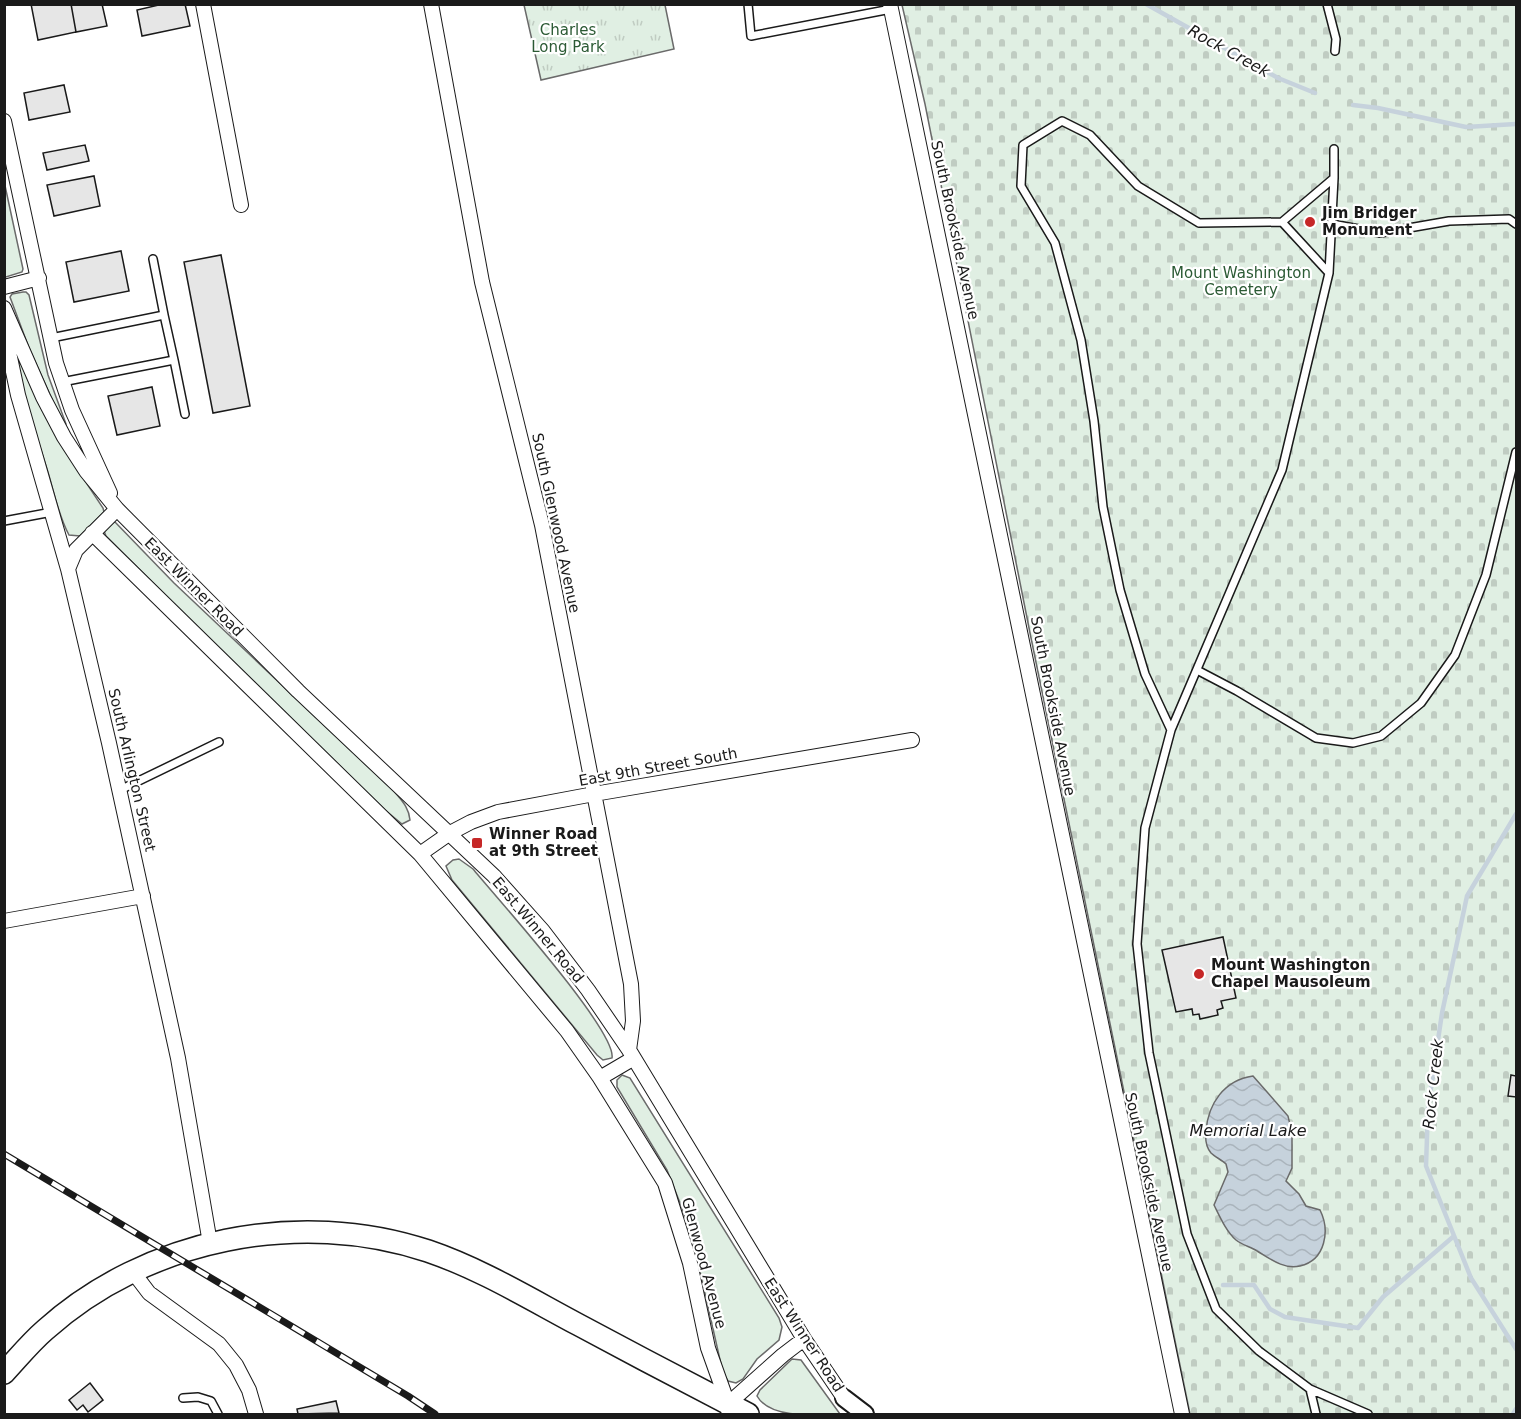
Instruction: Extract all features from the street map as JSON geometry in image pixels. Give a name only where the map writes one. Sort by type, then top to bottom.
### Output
[{"type":"main road","points":[[4,1373],[39,1336],[68,1312],[104,1288],[208,1234],[321,1233],[374,1238],[403,1244],[455,1261],[504,1285],[728,1409],[748,1414]]},
{"type":"street","points":[[203,4],[241,205]]},
{"type":"street","name":"South Glenwood Avenue","points":[[431,4],[483,282],[542,525],[631,984],[632,1054]]},
{"type":"street","name":"South Brookside Avenue","points":[[890,7],[995,502],[1122,1132],[1182,1414]]},
{"type":"street","name":"East Winner Road","points":[[4,121],[56,363],[72,410],[117,509]]},
{"type":"street","points":[[4,287],[39,278]]},
{"type":"street","name":"East Winner Road","points":[[4,308],[43,397],[64,437],[86,471],[117,509],[298,691],[494,876],[543,931],[588,990],[632,1054],[804,1339],[844,1398],[851,1414]]},
{"type":"street","name":"South Arlington Street","points":[[4,329],[18,395],[68,569],[120,790],[178,1058],[208,1234]]},
{"type":"street","points":[[68,569],[76,550],[117,509]]},
{"type":"street","points":[[92,533],[420,855],[567,1031],[600,1078],[632,1054]]},
{"type":"street","name":"East 9th Street South","points":[[420,855],[450,833],[498,812],[912,740]]},
{"type":"street","points":[[4,921],[143,896]]},
{"type":"street","name":"Glenwood Avenue","points":[[600,1078],[665,1183],[690,1263],[708,1348],[728,1409]]},
{"type":"street","points":[[133,1272],[148,1293],[219,1344],[236,1365],[249,1390],[256,1414]]},
{"type":"street","points":[[728,1409],[783,1355],[804,1339]]},
{"type":"street","name":"East Winner Road","points":[[844,1398],[865,1414]]},
{"type":"lane","points":[[748,4],[751,36],[890,7]]},
{"type":"lane","points":[[1327,4],[1336,39],[1335,51]]},
{"type":"lane","points":[[1171,730],[1145,674],[1120,590],[1103,507],[1094,421],[1081,340],[1055,243],[1021,186],[1023,145],[1062,121],[1090,135],[1138,186],[1199,223],[1282,222],[1334,178]]},
{"type":"lane","points":[[1334,149],[1329,273],[1282,470],[1171,730],[1145,828],[1137,944],[1149,1053],[1187,1234],[1216,1309],[1259,1351],[1310,1389],[1368,1414]]},
{"type":"lane","points":[[1332,224],[1380,233],[1449,221],[1509,219],[1516,224]]},
{"type":"lane","points":[[1282,222],[1329,273]]},
{"type":"lane","points":[[153,259],[185,414]]},
{"type":"lane","points":[[51,338],[164,315]]},
{"type":"lane","points":[[62,382],[174,360]]},
{"type":"lane","points":[[1197,670],[1316,738],[1353,743],[1382,736],[1421,703],[1455,655],[1486,575],[1516,452]]},
{"type":"lane","points":[[4,522],[52,512]]},
{"type":"lane","points":[[120,790],[219,742]]},
{"type":"lane","points":[[1310,1389],[1316,1414]]},
{"type":"lane","points":[[183,1398],[198,1397],[211,1401],[218,1414]]},
{"type":"green space","name":"Charles Long Park","points":[[524,5],[665,5],[674,49],[541,80]]},
{"type":"green space","name":"Mount Washington Cemetery","points":[[902,5],[1516,5],[1516,1414],[1190,1414],[1030,633],[925,104]]},
{"type":"green space","points":[[4,181],[23,269],[22,272],[6,277],[4,275]]},
{"type":"green space","points":[[26,292],[29,295],[48,375],[66,424],[64,426],[29,348],[10,297],[12,294]]},
{"type":"green space","points":[[12,334],[79,472],[103,508],[104,512],[80,536],[69,535],[59,511],[22,386]]},
{"type":"green space","points":[[115,522],[174,583],[394,791],[406,807],[410,820],[402,824],[385,810],[106,536],[104,531]]},
{"type":"green space","points":[[459,859],[473,869],[576,993],[608,1043],[612,1058],[603,1060],[597,1055],[452,880],[446,866],[453,860]]},
{"type":"green space","points":[[622,1075],[630,1078],[779,1318],[782,1327],[779,1340],[757,1359],[743,1379],[736,1383],[728,1381],[723,1373],[694,1245],[682,1208],[667,1170],[617,1087],[617,1080]]},
{"type":"green space","points":[[792,1359],[801,1360],[840,1414],[794,1414],[772,1409],[763,1403],[757,1396],[760,1390]]},
{"type":"water","name":"Memorial Lake","points":[[1253,1076],[1288,1116],[1292,1133],[1292,1168],[1286,1181],[1299,1194],[1306,1206],[1320,1210],[1325,1226],[1324,1243],[1316,1258],[1300,1266],[1283,1265],[1238,1242],[1226,1228],[1214,1205],[1228,1172],[1226,1164],[1211,1153],[1207,1146],[1207,1121],[1214,1103],[1226,1088],[1243,1078]]},
{"type":"building","points":[[31,4],[71,4],[76,32],[38,40]]},
{"type":"building","points":[[71,4],[102,4],[107,26],[76,32]]},
{"type":"building","points":[[163,4],[185,4],[190,26],[142,36],[137,10]]},
{"type":"building","points":[[64,85],[70,112],[29,120],[24,93]]},
{"type":"building","points":[[85,145],[89,161],[47,170],[43,153]]},
{"type":"building","points":[[94,176],[100,206],[54,216],[47,185]]},
{"type":"building","points":[[121,251],[129,291],[74,302],[66,262]]},
{"type":"building","points":[[221,255],[250,406],[213,413],[184,262]]},
{"type":"building","points":[[152,387],[160,426],[117,435],[108,396]]},
{"type":"building","name":"Mount Washington Chapel Mausoleum","points":[[1223,937],[1236,998],[1221,1001],[1223,1008],[1217,1010],[1218,1015],[1200,1019],[1199,1014],[1193,1015],[1192,1009],[1176,1012],[1162,950]]},
{"type":"building","points":[[1511,1075],[1516,1076],[1516,1097],[1508,1096]]},
{"type":"building","points":[[90,1383],[103,1400],[88,1412],[83,1405],[77,1410],[69,1400]]},
{"type":"building","points":[[336,1401],[339,1413],[298,1414],[297,1409]]},
{"type":"waterway","name":"Rock Creek","points":[[1146,4],[1278,78],[1315,93]]},
{"type":"waterway","name":"Rock Creek","points":[[1353,105],[1378,108],[1466,127],[1516,124]]},
{"type":"waterway","name":"Rock Creek","points":[[1516,814],[1467,896],[1442,1013],[1428,1108],[1426,1166],[1471,1278],[1516,1349]]},
{"type":"waterway","points":[[1223,1285],[1254,1285],[1270,1309],[1285,1317],[1358,1328],[1383,1297],[1454,1236]]},
{"type":"waterway","name":"Rock Creek","points":[[1513,1414],[1516,1409]]},
{"type":"railway","points":[[4,1154],[435,1414]]},
{"type":"place","name":"Jim Bridger Monument","points":[[1310,222]]},
{"type":"place","name":"Winner Road at 9th Street","points":[[477,843]]},
{"type":"place","name":"Mount Washington Chapel Mausoleum","points":[[1199,974]]}]
